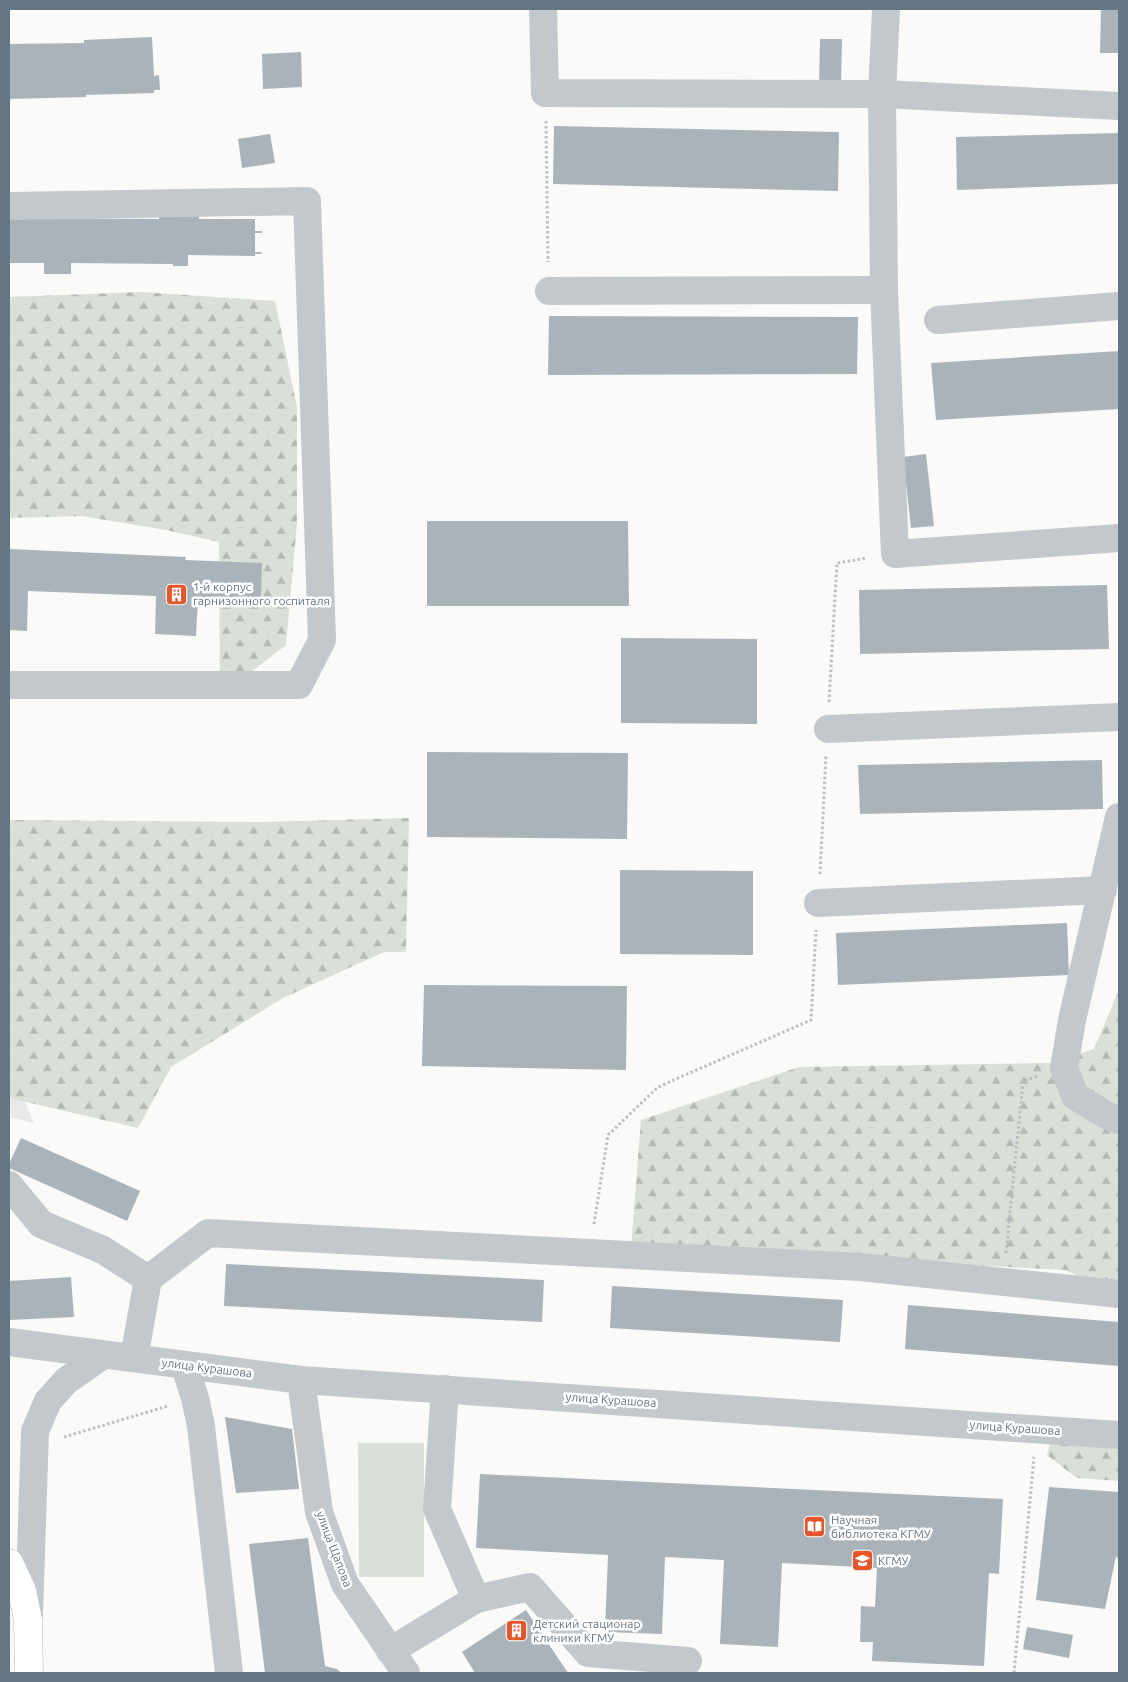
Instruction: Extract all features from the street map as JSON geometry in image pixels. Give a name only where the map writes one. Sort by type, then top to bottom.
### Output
[{"type":"main road","points":[[9,1563],[22,1591],[28,1620],[29,1673]]},
{"type":"street","points":[[543,9],[545,93],[882,94],[1119,106]]},
{"type":"street","points":[[886,9],[882,94],[884,290],[895,554],[1119,538]]},
{"type":"street","points":[[9,206],[307,200],[322,640],[299,685],[9,685]]},
{"type":"street","points":[[549,290],[884,290]]},
{"type":"street","points":[[938,320],[1119,306]]},
{"type":"street","points":[[828,729],[1119,717]]},
{"type":"street","points":[[1119,817],[1072,1020],[1064,1068],[1075,1096],[1108,1116],[1119,1120]]},
{"type":"street","points":[[818,903],[1103,890]]},
{"type":"street","points":[[9,1185],[41,1224],[103,1250],[148,1279]]},
{"type":"street","points":[[134,1358],[148,1279],[208,1233],[860,1266],[1119,1294]]},
{"type":"street","name":"улица Курашова","points":[[9,1342],[300,1380],[1119,1435]]},
{"type":"street","points":[[28,1620],[35,1431],[48,1401],[66,1381],[104,1355]]},
{"type":"street","points":[[185,1366],[201,1426],[229,1673]]},
{"type":"street","name":"улица Щапова","points":[[300,1380],[319,1512],[345,1584],[406,1673]]},
{"type":"street","points":[[445,1389],[437,1509],[476,1599]]},
{"type":"street","points":[[390,1650],[476,1599],[530,1587],[588,1653],[688,1661]]},
{"type":"path","points":[[545,93],[549,290]]},
{"type":"path","points":[[589,1252],[608,1135],[658,1087],[811,1020],[837,563],[895,554]]},
{"type":"path","points":[[1004,1281],[1023,1082],[1064,1068]]},
{"type":"path","points":[[61,1438],[195,1398]]},
{"type":"path","points":[[1014,1673],[1036,1429]]},
{"type":"shaded area","points":[[9,1066],[34,1123],[9,1117]]},
{"type":"green space","points":[[141,292],[275,301],[297,407],[297,523],[286,645],[220,696],[219,542],[166,530],[81,516],[9,518],[9,297]]},
{"type":"green space","points":[[409,818],[406,952],[384,952],[283,998],[171,1067],[138,1128],[9,1098],[9,820],[262,822]]},
{"type":"green space","points":[[1119,990],[1119,1298],[1066,1270],[631,1248],[641,1120],[799,1067],[1051,1063],[1094,1049]]},
{"type":"green space","points":[[1055,1423],[1119,1428],[1119,1481],[1077,1478],[1047,1455]]},
{"type":"green space","points":[[358,1443],[424,1443],[424,1577],[359,1577]]},
{"type":"building","points":[[1101,9],[1119,9],[1119,53],[1100,53]]},
{"type":"building","points":[[152,37],[154,76],[159,75],[160,90],[154,90],[154,93],[9,99],[9,44],[84,43],[84,40]]},
{"type":"building","points":[[820,39],[842,39],[841,84],[819,84]]},
{"type":"building","points":[[301,52],[302,87],[263,89],[262,54]]},
{"type":"building","points":[[554,126],[839,132],[838,191],[553,184]]},
{"type":"building","points":[[1119,133],[1119,184],[957,190],[956,137]]},
{"type":"building","points":[[270,134],[275,163],[242,168],[238,139]]},
{"type":"building","points":[[159,207],[199,208],[199,219],[255,219],[255,231],[262,231],[262,233],[255,233],[255,252],[262,252],[261,254],[255,254],[255,256],[188,255],[188,266],[173,266],[173,264],[71,263],[71,274],[44,274],[44,263],[9,263],[9,218],[159,219]]},
{"type":"building","points":[[549,316],[858,317],[857,374],[548,375]]},
{"type":"building","points":[[1119,351],[1119,409],[936,420],[931,363]]},
{"type":"building","points":[[926,454],[934,526],[911,528],[903,457]]},
{"type":"building","points":[[427,521],[628,521],[629,606],[427,606]]},
{"type":"building","name":"1-й корпус гарнизонного госпиталя","points":[[9,549],[186,557],[185,560],[262,563],[261,600],[198,598],[196,636],[155,634],[156,596],[28,591],[27,631],[9,630]]},
{"type":"building","points":[[1107,585],[1109,649],[860,654],[859,590]]},
{"type":"building","points":[[621,638],[757,639],[757,724],[621,723]]},
{"type":"building","points":[[427,752],[628,753],[627,839],[427,837]]},
{"type":"building","points":[[1102,760],[1103,809],[860,814],[858,765]]},
{"type":"building","points":[[620,870],[753,871],[753,955],[620,954]]},
{"type":"building","points":[[1067,923],[1069,975],[838,985],[836,933]]},
{"type":"building","points":[[424,985],[627,986],[626,1070],[422,1066]]},
{"type":"building","points":[[21,1138],[140,1191],[127,1221],[9,1168]]},
{"type":"building","points":[[226,1264],[544,1280],[542,1322],[224,1306]]},
{"type":"building","points":[[71,1277],[74,1317],[9,1320],[9,1281]]},
{"type":"building","points":[[612,1286],[843,1300],[840,1342],[610,1328]]},
{"type":"building","points":[[908,1305],[1119,1322],[1119,1366],[905,1349]]},
{"type":"building","points":[[225,1417],[292,1429],[299,1489],[236,1493]]},
{"type":"building","name":"КГМУ","points":[[480,1474],[1003,1499],[999,1574],[989,1573],[984,1666],[872,1661],[873,1642],[860,1642],[861,1606],[875,1607],[877,1568],[782,1563],[778,1647],[720,1644],[724,1560],[665,1557],[662,1634],[605,1632],[608,1555],[476,1548]]},
{"type":"building","points":[[1049,1487],[1119,1492],[1119,1561],[1116,1556],[1105,1609],[1036,1600]]},
{"type":"building","points":[[308,1538],[325,1666],[337,1669],[341,1673],[265,1673],[249,1544]]},
{"type":"building","name":"Детский стационар клиники КГМУ","points":[[526,1610],[568,1673],[475,1673],[462,1652]]},
{"type":"building","points":[[1027,1627],[1073,1635],[1069,1658],[1023,1649]]},
{"type":"place","name":"1-й корпус гарнизонного госпиталя","points":[[177,594]]},
{"type":"place","name":"Научная библиотека КГМУ","points":[[815,1527]]},
{"type":"place","name":"КГМУ","points":[[862,1561]]},
{"type":"place","name":"Детский стационар клиники КГМУ","points":[[517,1631]]}]
